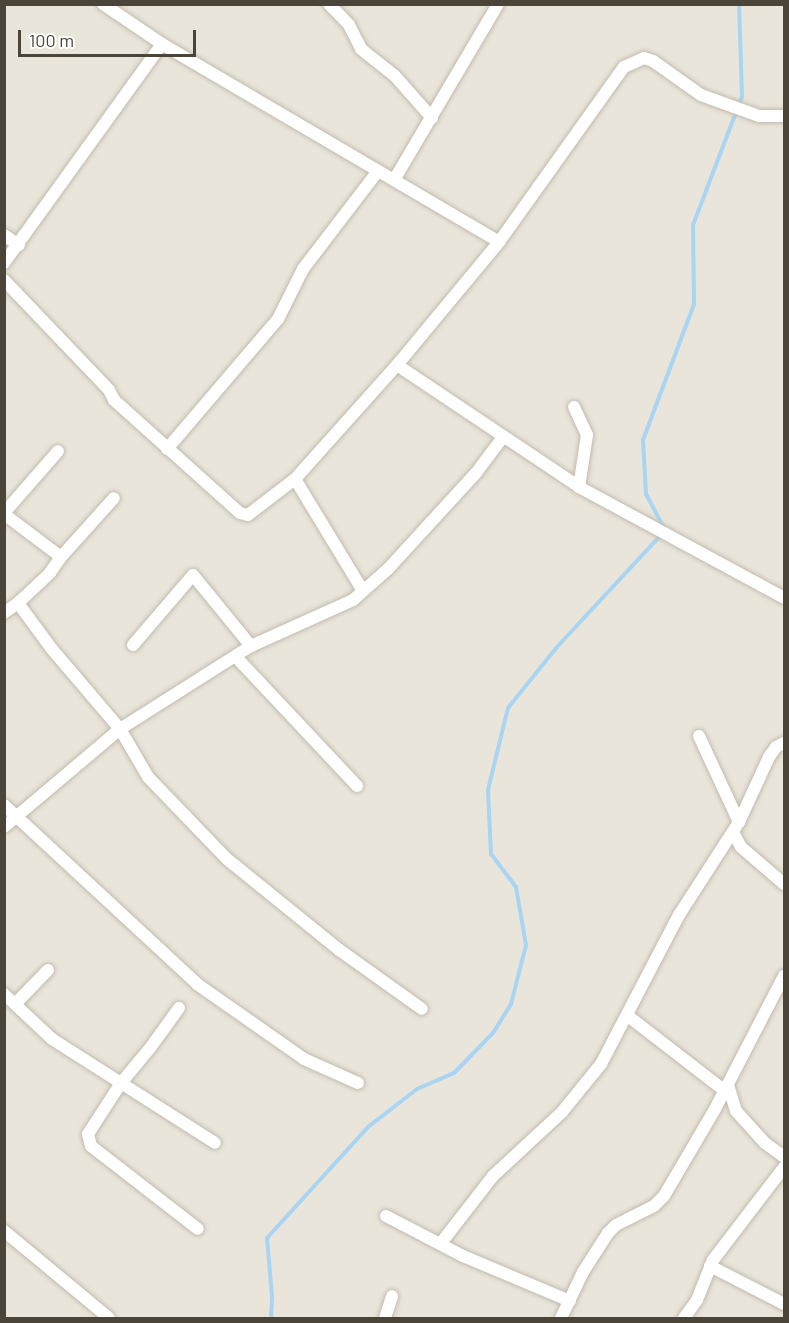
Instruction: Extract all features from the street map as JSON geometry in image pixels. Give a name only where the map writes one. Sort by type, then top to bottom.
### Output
[{"type":"street","points":[[103,4],[162,44],[499,242]]},
{"type":"street","points":[[329,4],[349,25],[361,49],[395,76],[432,118]]},
{"type":"street","points":[[394,180],[498,4]]},
{"type":"street","points":[[4,263],[162,44]]},
{"type":"street","points":[[4,280],[109,390],[114,400],[240,513],[248,515],[295,479],[397,365],[499,242],[624,67],[634,60],[644,58],[653,61],[701,95],[768,118],[784,117]]},
{"type":"street","points":[[167,449],[278,319],[303,270],[378,171]]},
{"type":"street","points":[[4,235],[19,245]]},
{"type":"street","points":[[397,365],[579,487],[784,598]]},
{"type":"street","points":[[574,407],[588,435],[579,487]]},
{"type":"street","points":[[4,827],[120,729],[251,646],[337,608],[363,591],[388,569],[476,473],[503,437]]},
{"type":"street","points":[[58,451],[4,513],[61,557]]},
{"type":"street","points":[[295,479],[363,591]]},
{"type":"street","points":[[4,613],[50,573],[61,557],[114,498]]},
{"type":"street","points":[[133,645],[193,575],[251,646]]},
{"type":"street","points":[[18,603],[51,648],[120,729],[148,777],[227,859],[320,936],[422,1009]]},
{"type":"street","points":[[236,657],[357,786]]},
{"type":"street","points":[[699,736],[736,827],[741,847],[784,884]]},
{"type":"street","points":[[441,1243],[493,1176],[562,1112],[601,1064],[679,915],[704,872],[736,827],[769,757],[776,747],[784,743]]},
{"type":"street","points":[[4,805],[197,984],[304,1059],[358,1083]]},
{"type":"street","points":[[16,1003],[48,970]]},
{"type":"street","points":[[561,1318],[583,1272],[608,1233],[616,1225],[654,1206],[664,1196],[781,990],[784,976]]},
{"type":"street","points":[[4,994],[52,1039],[215,1143]]},
{"type":"street","points":[[179,1008],[121,1083],[88,1134],[92,1146],[198,1229]]},
{"type":"street","points":[[628,1016],[726,1088],[736,1111],[765,1143],[784,1158]]},
{"type":"street","points":[[715,1109],[736,1111]]},
{"type":"street","points":[[684,1318],[697,1300],[710,1266],[784,1167]]},
{"type":"street","points":[[386,1216],[464,1256],[570,1301]]},
{"type":"street","points":[[4,1231],[109,1318]]},
{"type":"street","points":[[710,1266],[784,1304]]},
{"type":"street","points":[[385,1318],[392,1296]]},
{"type":"shaded area","points":[[5,5],[784,5],[784,1318],[5,1318]]},
{"type":"waterway","points":[[665,530],[646,494],[643,440],[694,304],[693,225],[742,97],[739,4]]},
{"type":"waterway","points":[[271,1318],[272,1296],[267,1238],[368,1127],[417,1089],[454,1073],[493,1033],[511,1004],[526,945],[516,887],[491,854],[488,790],[508,708],[556,648],[661,535]]}]
